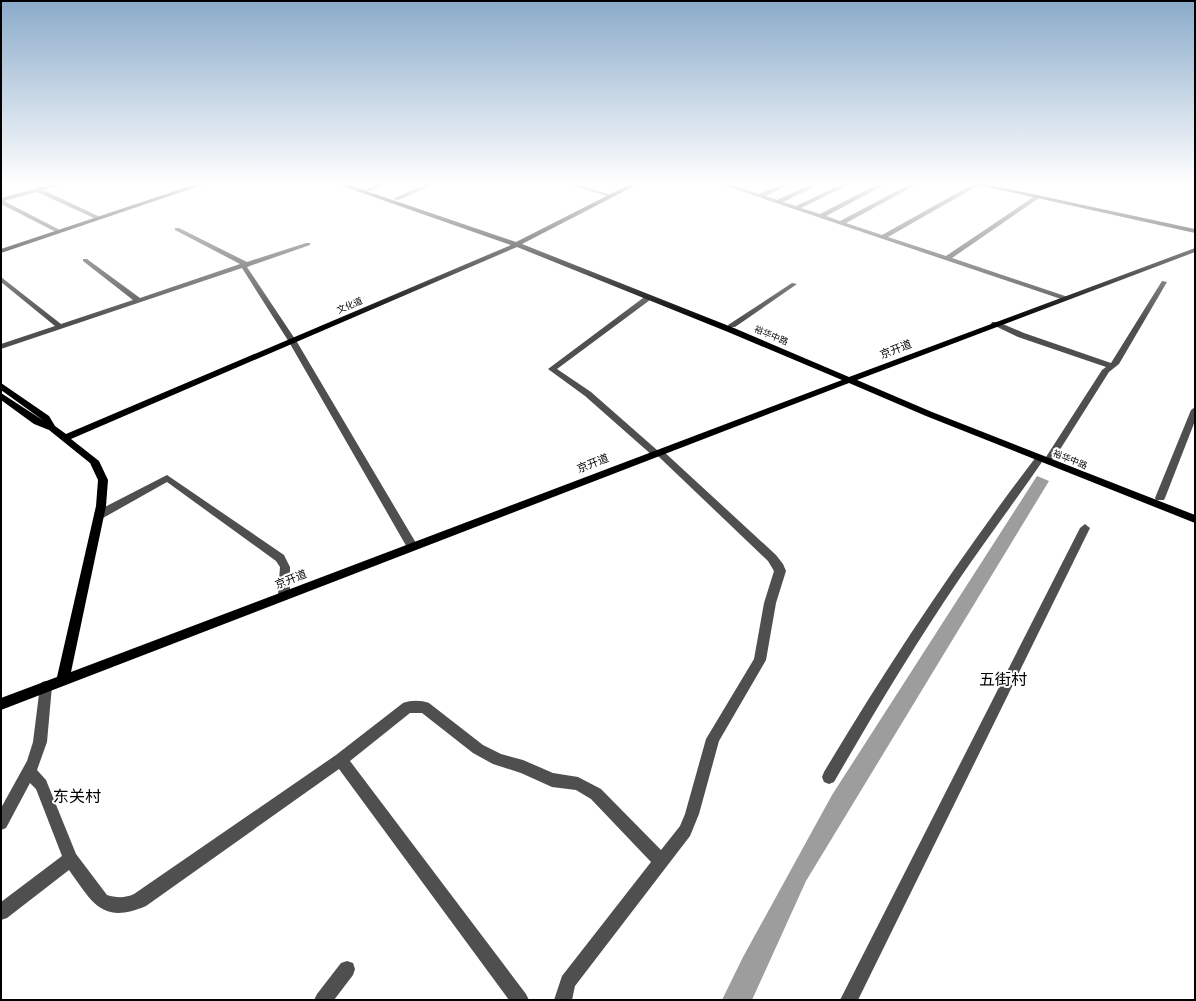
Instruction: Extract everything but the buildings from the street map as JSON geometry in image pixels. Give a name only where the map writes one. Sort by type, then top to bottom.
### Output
[{"type":"main road","points":[[1,250],[60,229]]},
{"type":"main road","points":[[1,250],[66,229]]},
{"type":"main road","name":"裕华中路","points":[[477,229],[521,243],[650,297],[854,379],[1195,512]]},
{"type":"main road","name":"裕华中路","points":[[480,229],[732,325],[1039,458],[1195,519]]},
{"type":"main road","name":"文化道","points":[[65,438],[293,342],[521,243],[549,229]]},
{"type":"main road","points":[[1184,229],[1195,231]]},
{"type":"main road","name":"京开道","points":[[1,704],[995,324],[1195,250]]},
{"type":"main road","points":[[1,386],[46,418],[52,428]]},
{"type":"main road","points":[[1,396],[37,422],[52,428],[91,458],[97,466],[103,480],[104,489],[99,515],[63,680]]},
{"type":"street","points":[[177,229],[244,265],[293,342],[412,546]]},
{"type":"street","points":[[858,229],[1067,298]]},
{"type":"street","points":[[883,237],[898,229]]},
{"type":"street","points":[[947,258],[990,229]]},
{"type":"street","points":[[1,347],[308,244]]},
{"type":"street","points":[[85,260],[139,300]]},
{"type":"street","points":[[1,279],[60,327]]},
{"type":"street","points":[[1051,456],[1106,370],[1115,364],[1164,282]]},
{"type":"street","points":[[732,325],[794,284]]},
{"type":"street","points":[[563,1000],[568,982],[678,842],[687,825],[713,739],[760,660],[770,603],[780,571],[779,567],[772,558],[658,453],[593,398],[552,369],[650,297]]},
{"type":"street","points":[[995,324],[1021,335],[1112,366]]},
{"type":"street","points":[[1160,498],[1195,410]]},
{"type":"street","points":[[829,777],[870,707],[951,582],[1008,499],[1039,458]]},
{"type":"street","points":[[99,515],[167,478],[280,558],[285,567],[284,595]]},
{"type":"street","points":[[849,1000],[1085,528]]},
{"type":"street","points":[[1,823],[29,771],[40,742],[46,686]]},
{"type":"street","points":[[29,771],[41,785],[71,859],[102,901],[114,905],[129,905],[140,900],[341,760],[408,707],[424,707],[478,749],[498,759],[524,766],[552,780],[578,784],[596,794],[662,862]]},
{"type":"street","points":[[341,760],[520,1000]]},
{"type":"street","points":[[1,912],[71,859]]},
{"type":"street","points":[[323,1000],[347,969]]},
{"type":"shaded area","points":[[1037,476],[1049,481],[806,881],[752,1000],[722,1000],[743,957],[832,795]]},
{"type":"district","name":"五街村","points":[[1003,681]]},
{"type":"district","name":"东关村","points":[[77,798]]}]
